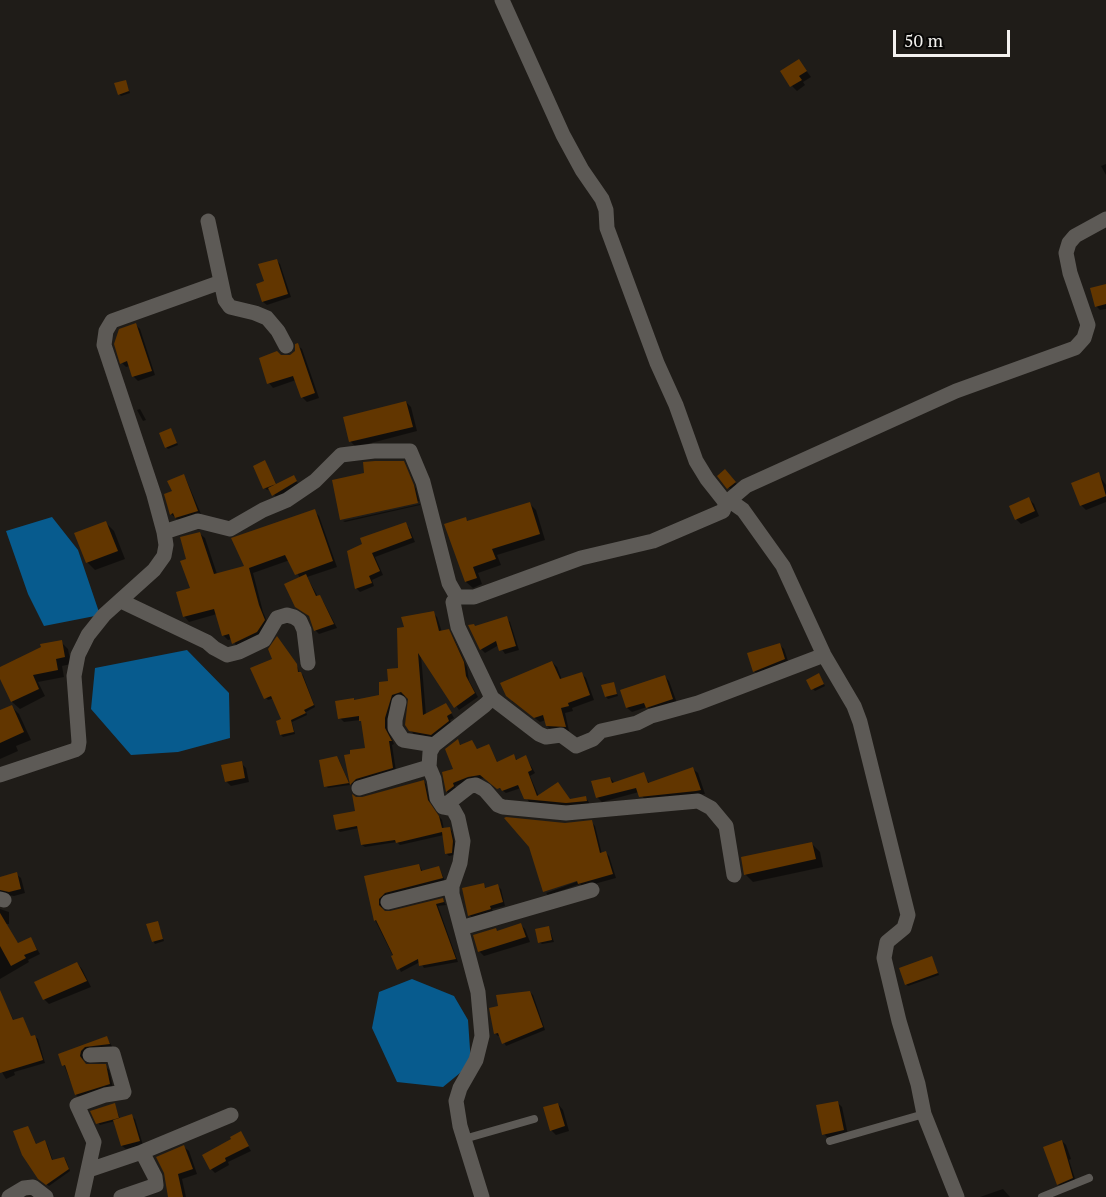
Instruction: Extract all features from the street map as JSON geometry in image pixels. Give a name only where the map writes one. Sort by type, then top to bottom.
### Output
[{"type":"street","points":[[502,0],[563,135],[582,170],[602,199],[606,210],[607,228],[696,461],[706,479],[726,503]]},
{"type":"street","points":[[457,597],[474,597],[580,558],[653,541],[723,511],[726,503],[746,486],[956,391],[1075,348],[1084,339],[1088,325],[1070,273],[1066,253],[1069,243],[1075,236],[1106,219]]},
{"type":"street","points":[[208,221],[225,300],[230,307],[267,318],[278,331],[286,346]]},
{"type":"street","points":[[0,775],[78,748],[74,676],[78,655],[88,635],[104,615],[154,570],[164,556],[166,545],[164,532],[154,495],[104,345],[107,325],[112,321],[221,282]]},
{"type":"street","points":[[164,532],[198,521],[230,529],[263,510],[287,500],[315,481],[341,454],[410,451],[423,482],[449,583],[457,597]]},
{"type":"street","points":[[726,503],[733,503],[743,510],[777,558],[796,592],[824,655],[854,706],[860,722],[906,905],[907,922],[904,928],[887,942],[884,958],[924,1114],[957,1197]]},
{"type":"street","points":[[457,597],[453,602],[458,627],[492,698],[539,734],[546,737],[561,735],[576,746],[593,739],[601,731],[637,723],[651,716],[698,703],[824,655]]},
{"type":"street","points":[[121,601],[207,642],[227,655],[264,640],[277,618],[287,615],[294,617],[300,621],[304,630],[308,663]]},
{"type":"street","points":[[482,1197],[456,1101],[480,1048],[482,1018],[478,992],[452,894],[463,841],[458,818],[453,809],[443,807],[436,798],[434,779],[429,768],[430,752],[434,745],[492,698]]},
{"type":"street","points":[[399,702],[395,720],[399,735],[403,740],[434,745]]},
{"type":"street","points":[[359,788],[429,768]]},
{"type":"street","points":[[443,807],[476,784],[503,807],[566,813],[698,801],[711,808],[726,826],[734,875]]},
{"type":"street","points":[[388,902],[452,886]]},
{"type":"street","points":[[460,928],[592,890]]},
{"type":"street","points":[[82,1197],[94,1142],[77,1105],[105,1095],[124,1092],[113,1054],[90,1055]]},
{"type":"street","points":[[89,1170],[142,1152],[231,1114]]},
{"type":"street","points":[[121,1197],[156,1185],[155,1177],[142,1152]]},
{"type":"street","points":[[9,1197],[24,1188],[33,1187],[46,1197]]},
{"type":"lane","points":[[830,1141],[924,1114]]},
{"type":"lane","points":[[465,1139],[534,1119]]},
{"type":"lane","points":[[1042,1197],[1089,1178]]},
{"type":"water","points":[[52,517],[78,550],[100,615],[44,626],[28,594],[6,531]]},
{"type":"water","points":[[187,650],[229,693],[230,738],[178,752],[131,755],[91,709],[95,668]]},
{"type":"water","points":[[412,979],[454,996],[468,1020],[471,1064],[443,1087],[397,1082],[372,1028],[379,992]]},
{"type":"building","points":[[799,59],[807,71],[799,76],[802,80],[790,87],[780,71]]},
{"type":"building","points":[[126,80],[129,91],[118,95],[114,83]]},
{"type":"building","points":[[277,259],[288,294],[262,302],[256,284],[264,281],[258,264]]},
{"type":"building","points":[[1106,284],[1106,304],[1095,307],[1090,288]]},
{"type":"building","points":[[136,323],[152,371],[132,377],[127,361],[120,364],[114,344],[119,329]]},
{"type":"building","points":[[298,343],[315,393],[301,398],[293,376],[267,384],[259,358],[277,351],[281,355],[290,355],[295,351],[295,344]]},
{"type":"building","points":[[406,401],[413,427],[349,442],[343,417]]},
{"type":"building","points":[[171,428],[177,443],[165,448],[159,433]]},
{"type":"building","points":[[265,460],[276,484],[263,489],[253,466]]},
{"type":"building","points":[[404,461],[414,485],[418,503],[340,520],[332,480],[364,473],[363,462]]},
{"type":"building","points":[[725,469],[736,482],[727,489],[717,476]]},
{"type":"building","points":[[1099,472],[1106,496],[1080,506],[1071,483]]},
{"type":"building","points":[[184,474],[198,511],[175,518],[173,513],[170,515],[164,494],[172,491],[167,481]]},
{"type":"building","points":[[294,475],[297,481],[272,496],[268,488]]},
{"type":"building","points":[[1029,497],[1035,511],[1015,520],[1009,506]]},
{"type":"building","points":[[530,502],[540,534],[492,549],[496,559],[473,567],[477,578],[465,582],[444,524],[466,517],[467,521]]},
{"type":"building","points":[[315,509],[333,561],[295,575],[285,555],[249,568],[265,620],[257,632],[232,644],[229,634],[222,636],[214,609],[183,617],[176,592],[190,588],[180,561],[186,559],[180,537],[200,532],[214,574],[244,566],[231,538]]},
{"type":"building","points":[[106,521],[118,551],[86,563],[74,533]]},
{"type":"building","points":[[406,522],[412,538],[372,553],[380,571],[369,576],[372,583],[355,589],[347,551],[362,544],[360,538]]},
{"type":"building","points":[[306,574],[316,596],[320,595],[334,624],[314,631],[309,616],[295,607],[284,584]]},
{"type":"building","points":[[434,611],[439,631],[449,629],[464,662],[466,676],[475,693],[454,708],[418,653],[423,715],[446,703],[452,713],[447,716],[449,721],[431,735],[409,731],[405,725],[408,699],[401,692],[392,695],[385,718],[385,728],[392,741],[389,741],[393,768],[356,779],[350,785],[344,755],[350,754],[350,750],[365,748],[361,721],[359,721],[359,716],[338,719],[335,701],[379,695],[379,682],[388,681],[387,669],[398,668],[397,628],[404,627],[401,617]]},
{"type":"building","points":[[507,616],[516,646],[499,651],[496,641],[480,650],[468,625],[474,624],[475,626]]},
{"type":"building","points":[[277,636],[297,664],[298,672],[301,672],[314,705],[304,710],[306,713],[291,720],[294,732],[280,735],[276,721],[281,719],[271,696],[264,699],[250,668],[272,659],[268,649]]},
{"type":"building","points":[[62,640],[65,657],[56,659],[58,670],[33,675],[39,689],[11,702],[0,679],[0,667],[41,647],[40,644]]},
{"type":"building","points":[[780,643],[785,659],[753,672],[747,653]]},
{"type":"building","points":[[552,661],[560,679],[582,672],[590,695],[561,708],[566,727],[546,726],[543,715],[534,718],[506,696],[500,683]]},
{"type":"building","points":[[819,673],[824,684],[811,690],[806,680]]},
{"type":"building","points":[[665,675],[673,699],[646,708],[644,703],[626,708],[620,690]]},
{"type":"building","points":[[614,682],[617,694],[605,697],[601,685]]},
{"type":"building","points":[[12,705],[24,732],[0,743],[0,710]]},
{"type":"building","points":[[458,739],[460,745],[472,740],[477,749],[489,744],[497,762],[514,754],[516,760],[526,755],[532,770],[528,772],[537,796],[558,782],[570,799],[586,796],[587,801],[566,803],[524,799],[518,785],[502,791],[480,775],[453,783],[454,786],[446,792],[442,772],[453,769],[445,749]]},
{"type":"building","points":[[337,756],[349,783],[324,787],[319,760]]},
{"type":"building","points":[[242,761],[245,778],[225,782],[221,765]]},
{"type":"building","points":[[693,767],[701,790],[639,797],[636,788],[596,798],[591,781],[610,777],[612,783],[644,772],[648,783]]},
{"type":"building","points":[[424,780],[428,800],[439,816],[442,828],[450,827],[453,841],[452,853],[445,854],[442,832],[396,843],[395,840],[361,845],[357,826],[336,830],[333,815],[355,811],[352,794],[362,797]]},
{"type":"building","points":[[504,818],[565,823],[592,820],[600,853],[606,851],[613,874],[578,884],[577,881],[543,892],[529,847]]},
{"type":"building","points":[[812,842],[816,859],[744,875],[741,857]]},
{"type":"building","points":[[419,864],[421,871],[439,866],[443,878],[385,893],[379,899],[379,905],[385,911],[390,911],[443,898],[444,902],[436,904],[456,959],[419,966],[418,959],[397,970],[391,956],[393,955],[376,920],[374,921],[364,876]]},
{"type":"building","points":[[17,872],[21,889],[9,892],[0,890],[0,877]]},
{"type":"building","points":[[484,883],[485,888],[498,884],[503,902],[490,906],[491,909],[468,916],[462,888]]},
{"type":"building","points":[[0,913],[18,943],[31,937],[37,950],[24,955],[26,958],[11,966],[0,946]]},
{"type":"building","points":[[158,921],[163,939],[152,942],[146,924]]},
{"type":"building","points":[[521,923],[526,937],[478,952],[473,935],[496,928],[497,931]]},
{"type":"building","points":[[549,926],[552,940],[538,943],[535,929]]},
{"type":"building","points":[[932,956],[938,973],[905,985],[899,968]]},
{"type":"building","points":[[77,962],[87,981],[43,1000],[34,982]]},
{"type":"building","points":[[0,990],[13,1020],[23,1017],[31,1036],[35,1035],[43,1060],[0,1073]]},
{"type":"building","points":[[530,991],[543,1027],[502,1044],[498,1033],[494,1034],[489,1008],[498,1006],[496,995]]},
{"type":"building","points":[[107,1036],[110,1044],[85,1047],[80,1056],[86,1064],[106,1064],[110,1084],[75,1095],[65,1065],[62,1066],[58,1054]]},
{"type":"building","points":[[838,1101],[844,1130],[822,1135],[816,1105]]},
{"type":"building","points":[[115,1103],[119,1118],[96,1124],[90,1111]]},
{"type":"building","points":[[558,1103],[565,1126],[550,1131],[543,1107]]},
{"type":"building","points":[[132,1114],[140,1141],[121,1146],[113,1120]]},
{"type":"building","points":[[28,1126],[36,1144],[45,1140],[52,1160],[64,1157],[69,1169],[46,1185],[38,1179],[22,1155],[13,1131]]},
{"type":"building","points":[[241,1131],[249,1146],[225,1158],[226,1161],[210,1170],[202,1155]]},
{"type":"building","points":[[1062,1140],[1073,1178],[1057,1185],[1043,1147]]},
{"type":"building","points":[[184,1145],[193,1169],[178,1174],[183,1197],[168,1197],[164,1173],[156,1157]]}]
